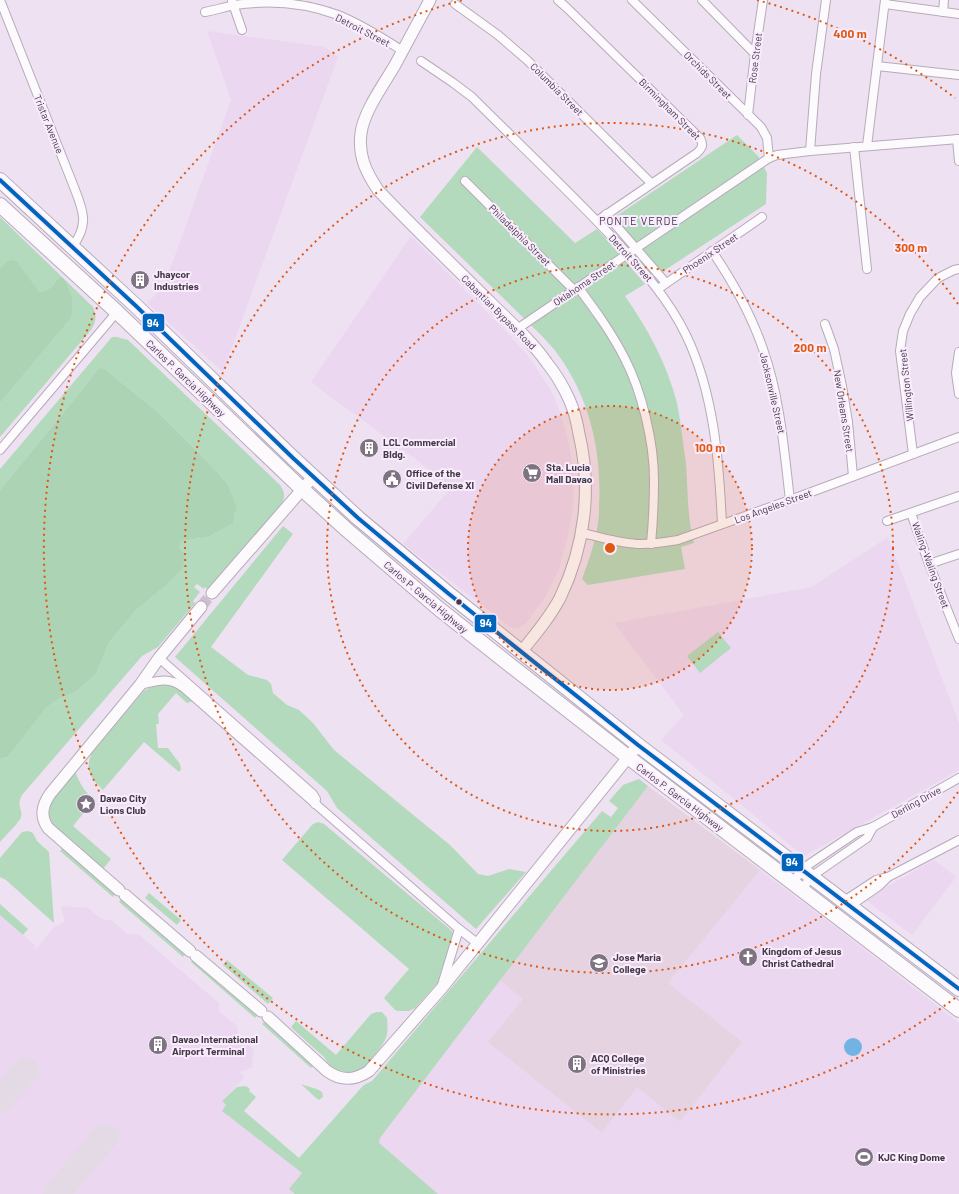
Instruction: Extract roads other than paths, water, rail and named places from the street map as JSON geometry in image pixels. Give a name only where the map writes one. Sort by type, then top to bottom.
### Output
[{"type":"highway","name":"Carlos P. Garcia Highway","points":[[0,180],[136,306],[313,477],[364,523],[449,594],[638,745],[959,989]]},
{"type":"highway","points":[[0,205],[13,192]]},
{"type":"highway","name":"Carlos P. Garcia Highway","points":[[0,205],[117,312],[302,489],[347,530],[438,608],[510,666],[959,1010]]},
{"type":"highway","points":[[114,286],[117,312],[136,306]]},
{"type":"street","name":"Tristar Avenue","points":[[0,0],[82,209],[84,219],[83,228],[81,234],[72,247]]},
{"type":"street","name":"Cabantian Bypass Road","points":[[430,0],[364,120],[361,133],[361,155],[364,167],[378,190],[517,329],[546,361],[569,399],[576,418],[586,477],[586,504],[582,533],[573,566],[559,598],[541,627],[521,652]]},
{"type":"street","name":"Birmingham Street","points":[[558,0],[700,138],[703,144],[700,150],[597,221]]},
{"type":"street","name":"Orchids Street","points":[[632,0],[765,133],[769,144],[770,158]]},
{"type":"street","points":[[702,0],[755,54]]},
{"type":"street","name":"Rose Street","points":[[748,115],[763,0]]},
{"type":"street","points":[[810,151],[816,74],[826,0]]},
{"type":"street","points":[[943,12],[944,0]]},
{"type":"street","points":[[868,146],[885,2],[959,14]]},
{"type":"street","name":"Detroit Street","points":[[205,12],[232,3],[293,4],[314,8],[338,15],[364,27],[403,51]]},
{"type":"street","points":[[232,3],[242,30]]},
{"type":"street","name":"Columbia Street","points":[[455,4],[498,35],[527,60],[651,183]]},
{"type":"street","name":"Detroit Street","points":[[422,60],[472,97],[597,221],[645,272],[658,289],[685,333],[693,350],[704,385],[713,426],[718,461],[722,524]]},
{"type":"street","points":[[877,66],[959,75]]},
{"type":"street","points":[[770,158],[777,155],[810,151],[958,139],[959,161]]},
{"type":"street","points":[[854,147],[867,269]]},
{"type":"street","name":"Oklahoma Street","points":[[517,329],[770,158]]},
{"type":"street","name":"Philadelphia Street","points":[[465,181],[576,288],[616,342],[632,374],[642,404],[652,450],[654,479],[651,544]]},
{"type":"street","name":"Detroit Street","points":[[606,214],[666,283]]},
{"type":"street","name":"Phoenix Street","points":[[658,289],[762,217]]},
{"type":"street","name":"Jacksonville Street","points":[[712,251],[726,271],[739,295],[763,349],[773,384],[779,415],[790,500]]},
{"type":"street","name":"Willington Street","points":[[913,454],[900,351],[903,331],[910,314],[920,297],[938,278],[959,269]]},
{"type":"street","points":[[0,450],[117,312]]},
{"type":"street","name":"New Orleans Street","points":[[825,324],[834,349],[842,386],[848,422],[853,476]]},
{"type":"street","points":[[959,352],[956,373],[959,394]]},
{"type":"street","name":"Los Angeles Street","points":[[582,533],[630,544],[651,544],[678,540],[959,437]]},
{"type":"street","points":[[212,593],[313,477]]},
{"type":"street","points":[[887,520],[959,496]]},
{"type":"street","name":"Waling-Waling Street","points":[[911,513],[929,564],[959,639]]},
{"type":"street","points":[[929,564],[959,554]]},
{"type":"street","points":[[200,607],[159,658],[140,685],[50,794],[42,810],[43,818],[48,828],[122,893],[264,1014],[327,1071],[340,1078],[350,1078],[364,1074],[373,1067],[441,989],[638,745]]},
{"type":"street","points":[[159,658],[313,794],[316,799],[314,804]]},
{"type":"street","points":[[140,685],[164,680],[177,682],[314,804],[477,943]]},
{"type":"street","name":"Derling Drive","points":[[797,886],[807,873],[857,832],[873,827],[959,778]]},
{"type":"street","name":"Derling Drive","points":[[797,886],[807,873],[867,838],[873,827]]},
{"type":"street","points":[[847,903],[879,886],[888,877],[959,840]]},
{"type":"street","points":[[441,989],[459,929]]},
{"type":"water","points":[[853,1038],[859,1041],[862,1047],[859,1053],[853,1056],[847,1053],[844,1047],[847,1041]]},
{"type":"tunnel","points":[[201,607],[212,593]]},
{"type":"place","name":"Jhaycor Industries","points":[[140,280]]},
{"type":"place","name":"LCL Commercial Bldg.","points":[[369,448]]},
{"type":"place","name":"Sta. Lucia Mall Davao","points":[[532,473]]},
{"type":"place","name":"Office of the Civil Defense XI","points":[[392,479]]},
{"type":"place","name":"Davao City Lions Club","points":[[86,804]]},
{"type":"place","name":"Kingdom of Jesus Christ Cathedral","points":[[748,957]]},
{"type":"place","name":"Jose Maria College","points":[[599,963]]},
{"type":"place","name":"Davao International Airport Terminal","points":[[158,1045]]},
{"type":"place","name":"ACQ College of Ministries","points":[[577,1064]]},
{"type":"place","name":"KJC King Dome","points":[[864,1157]]},
{"type":"district","name":"PONTE VERDE","points":[[639,221]]}]
